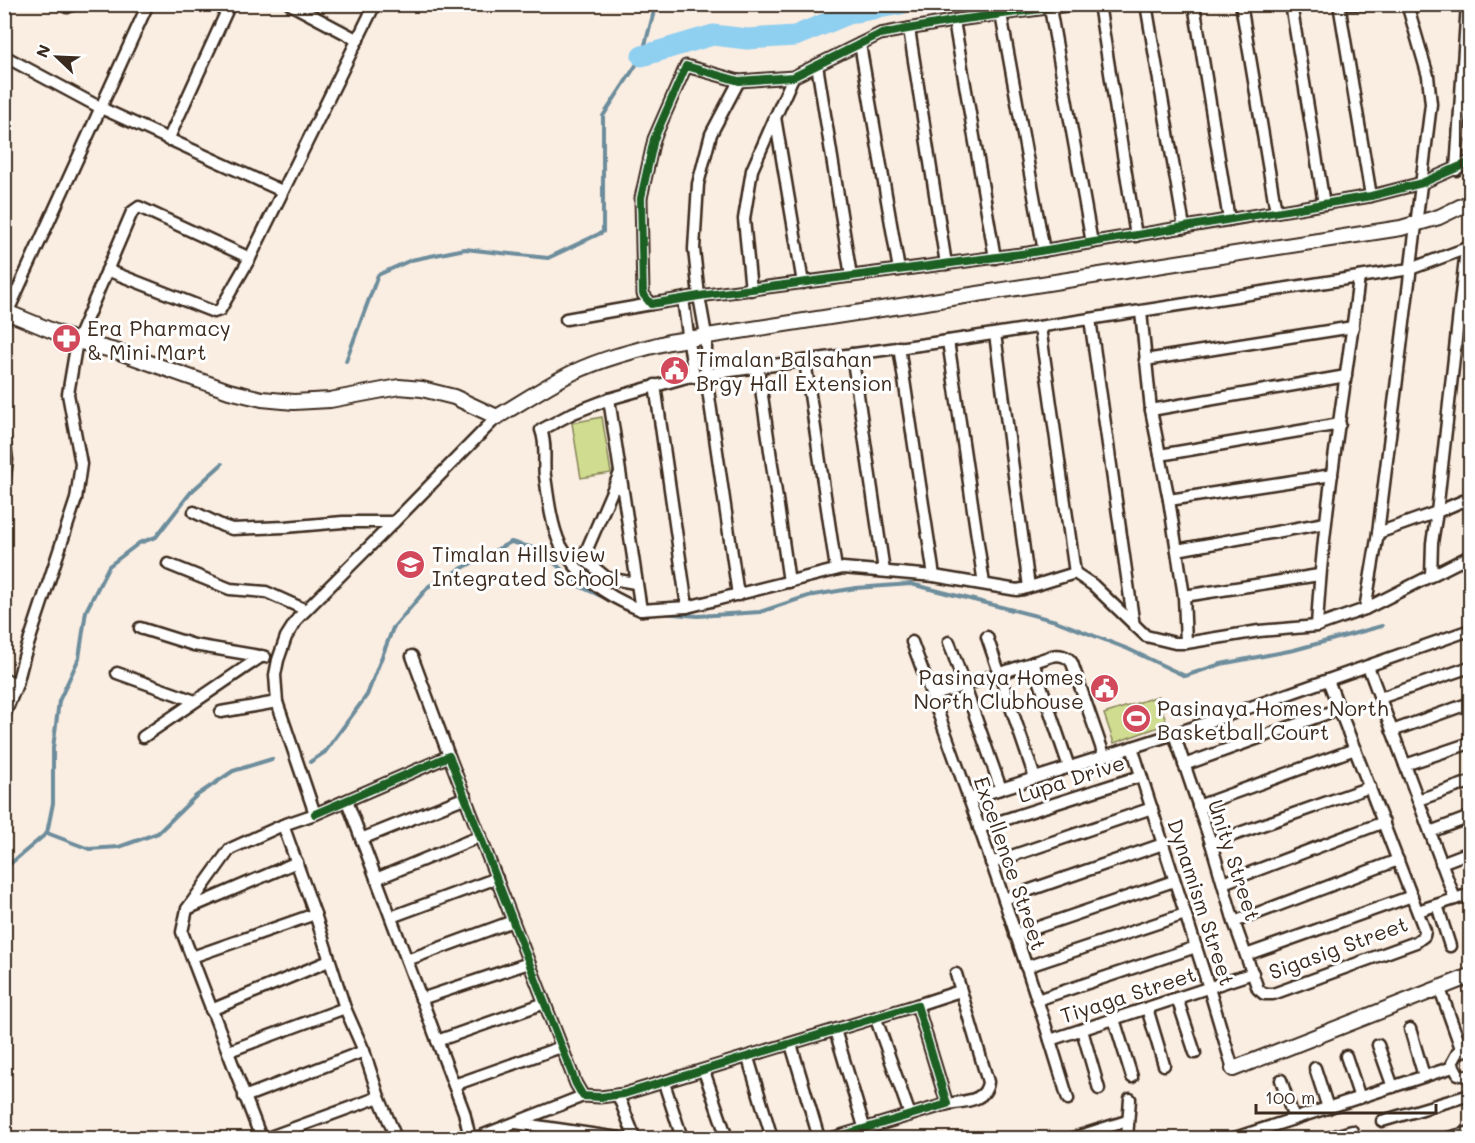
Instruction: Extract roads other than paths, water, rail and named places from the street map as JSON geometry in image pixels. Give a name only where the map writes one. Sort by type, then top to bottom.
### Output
[{"type":"street","points":[[62,4],[67,7],[74,4]]},
{"type":"street","points":[[148,4],[6,314],[77,341],[119,352],[229,391],[262,399],[294,402],[330,400],[399,387],[422,389],[454,397],[496,417]]},
{"type":"street","points":[[168,140],[230,4]]},
{"type":"street","points":[[290,4],[358,40]]},
{"type":"street","points":[[107,270],[217,312],[220,310],[250,258],[375,4]]},
{"type":"street","points":[[651,304],[643,294],[641,198],[654,139],[686,66],[739,81],[793,76],[880,34],[1077,4]]},
{"type":"street","points":[[1099,4],[1136,236]]},
{"type":"street","points":[[1146,4],[1184,227]]},
{"type":"street","points":[[1194,4],[1229,220]]},
{"type":"street","points":[[1241,4],[1276,212]]},
{"type":"street","points":[[1291,4],[1324,204]]},
{"type":"street","points":[[1339,4],[1371,196]]},
{"type":"street","points":[[1350,4],[1378,4]]},
{"type":"street","points":[[1365,609],[1378,533],[1431,104],[1428,76],[1407,4]]},
{"type":"street","points":[[1456,170],[1467,4]]},
{"type":"street","points":[[1050,8],[1092,243]]},
{"type":"street","points":[[1001,14],[1044,251]]},
{"type":"street","points":[[954,21],[995,258]]},
{"type":"street","points":[[909,29],[946,264]]},
{"type":"street","points":[[860,44],[899,270]]},
{"type":"street","points":[[4,56],[101,108],[282,191]]},
{"type":"street","points":[[817,65],[851,276]]},
{"type":"street","points":[[751,290],[744,219],[752,170],[793,76]]},
{"type":"street","points":[[738,595],[706,376],[706,335],[694,249],[698,183],[711,134],[739,81]]},
{"type":"street","points":[[775,117],[802,283]]},
{"type":"street","points":[[566,319],[699,296],[1044,251],[1371,196],[1422,183],[1470,162]]},
{"type":"street","points":[[315,814],[277,702],[275,675],[278,660],[291,627],[496,417],[532,394],[574,372],[644,348],[690,338],[1417,224],[1439,217],[1470,202]]},
{"type":"street","points":[[4,716],[17,684],[76,499],[81,464],[68,394],[77,341],[132,212],[139,207],[250,258]]},
{"type":"street","points":[[1075,573],[1017,590],[934,576],[836,569],[687,607],[640,610],[624,603],[596,585],[571,560],[560,543],[546,487],[545,444],[541,430],[573,413],[609,399],[655,385],[694,377],[1141,312],[1410,269],[1468,248],[1432,543],[1431,576]]},
{"type":"street","points":[[1317,626],[1319,575],[1325,523],[1359,277]]},
{"type":"street","points":[[683,299],[694,377]]},
{"type":"street","points":[[1141,312],[1152,410],[1184,596],[1186,643]]},
{"type":"street","points":[[1090,319],[1134,627]]},
{"type":"street","points":[[1040,327],[1075,573],[1092,585],[1146,636],[1175,643],[1186,643],[1317,626],[1365,609],[1470,556]]},
{"type":"street","points":[[1145,360],[1353,327]]},
{"type":"street","points":[[995,334],[1029,587]]},
{"type":"street","points":[[948,341],[984,584]]},
{"type":"street","points":[[899,347],[934,576]]},
{"type":"street","points":[[852,354],[884,571]]},
{"type":"street","points":[[805,361],[836,569]]},
{"type":"street","points":[[758,368],[789,582]]},
{"type":"street","points":[[1152,410],[1346,376]]},
{"type":"street","points":[[655,385],[687,607]]},
{"type":"street","points":[[609,399],[640,610]]},
{"type":"street","points":[[1161,455],[1340,424]]},
{"type":"street","points":[[4,438],[7,459],[4,485]]},
{"type":"street","points":[[620,473],[584,556],[585,560],[607,578],[635,583]]},
{"type":"street","points":[[1169,500],[1332,476]]},
{"type":"street","points":[[1378,533],[1470,498]]},
{"type":"street","points":[[194,512],[232,529],[343,522],[394,522]]},
{"type":"street","points":[[1177,550],[1325,523]]},
{"type":"street","points":[[168,564],[230,589],[266,592],[306,610]]},
{"type":"street","points":[[1184,596],[1319,575]]},
{"type":"street","points":[[140,628],[194,645],[278,660]]},
{"type":"street","points":[[969,799],[1174,734],[1470,630]]},
{"type":"street","points":[[987,637],[1035,778]]},
{"type":"street","name":"Excellence Street","points":[[912,642],[1004,899],[1068,1099]]},
{"type":"street","points":[[949,642],[1001,789]]},
{"type":"street","points":[[143,737],[262,656]]},
{"type":"street","points":[[412,656],[561,1047],[583,1096]]},
{"type":"street","points":[[932,696],[1052,656],[1062,656],[1072,663],[1104,756]]},
{"type":"street","points":[[1033,662],[1069,767]]},
{"type":"street","points":[[1368,666],[1455,899]]},
{"type":"street","points":[[1380,698],[1470,667]]},
{"type":"street","points":[[117,673],[195,701]]},
{"type":"street","points":[[4,679],[17,684]]},
{"type":"street","points":[[1328,680],[1419,911],[1470,894]]},
{"type":"street","points":[[221,712],[277,702]]},
{"type":"street","points":[[1392,731],[1470,703]]},
{"type":"street","points":[[1184,765],[1340,709]]},
{"type":"street","name":"Unity Street","points":[[1174,734],[1211,843],[1234,922],[1258,988],[1264,994]]},
{"type":"street","points":[[1405,765],[1470,743]]},
{"type":"street","name":"Dynamism Street","points":[[1132,747],[1233,1069]]},
{"type":"street","points":[[1198,806],[1355,749]]},
{"type":"street","points":[[261,1138],[182,932],[187,909],[230,849],[449,756]]},
{"type":"street","name":"Lupa Drive","points":[[979,828],[1141,776]]},
{"type":"street","points":[[1418,800],[1470,782]]},
{"type":"street","points":[[1211,843],[1370,787]]},
{"type":"street","points":[[361,838],[466,797]]},
{"type":"street","points":[[347,801],[464,1112],[470,1138]]},
{"type":"street","points":[[991,863],[1152,808]]},
{"type":"street","points":[[1430,832],[1470,817]]},
{"type":"street","points":[[1223,882],[1384,822]]},
{"type":"street","points":[[283,825],[345,1008],[364,1051],[379,1097],[396,1138]]},
{"type":"street","points":[[376,879],[481,836]]},
{"type":"street","points":[[1004,899],[1163,844]]},
{"type":"street","points":[[1441,863],[1470,852]]},
{"type":"street","points":[[1234,922],[1398,861]]},
{"type":"street","points":[[187,909],[297,862]]},
{"type":"street","points":[[391,917],[497,878]]},
{"type":"street","points":[[1016,935],[1174,881]]},
{"type":"street","points":[[1246,954],[1412,896]]},
{"type":"street","points":[[1437,905],[1450,946]]},
{"type":"street","name":"Sigasig Street","points":[[1264,994],[1273,994],[1420,940],[1424,936],[1425,926],[1419,911]]},
{"type":"street","points":[[192,957],[315,914]]},
{"type":"street","points":[[1026,967],[1185,914]]},
{"type":"street","points":[[407,960],[513,921]]},
{"type":"street","points":[[1037,1000],[1196,947]]},
{"type":"street","points":[[211,1010],[329,961]]},
{"type":"street","points":[[421,999],[529,963]]},
{"type":"street","name":"Tiyaga Street","points":[[1050,1040],[1253,973]]},
{"type":"street","points":[[833,1138],[947,1104],[981,1097],[987,1091],[988,1082],[956,974]]},
{"type":"street","points":[[1233,1069],[1470,976]]},
{"type":"street","points":[[1440,989],[1466,1051],[1455,1055],[1453,1067],[1458,1074],[1470,1076]]},
{"type":"street","points":[[476,1138],[583,1096],[618,1095],[664,1083],[876,1019],[960,991]]},
{"type":"street","points":[[1178,998],[1195,1053]]},
{"type":"street","points":[[437,1041],[545,1003]]},
{"type":"street","points":[[917,1005],[947,1104]]},
{"type":"street","points":[[229,1051],[345,1008]]},
{"type":"street","points":[[1147,1008],[1164,1065]]},
{"type":"street","points":[[876,1019],[910,1115]]},
{"type":"street","points":[[1114,1019],[1132,1077]]},
{"type":"street","points":[[1410,1029],[1424,1076]]},
{"type":"street","points":[[835,1030],[865,1130]]},
{"type":"street","points":[[1082,1030],[1099,1089]]},
{"type":"street","points":[[791,1044],[819,1138]]},
{"type":"street","points":[[1378,1046],[1393,1087]]},
{"type":"street","points":[[453,1085],[561,1047]]},
{"type":"street","points":[[244,1097],[364,1051]]},
{"type":"street","points":[[1346,1056],[1360,1098]]},
{"type":"street","points":[[748,1058],[772,1138]]},
{"type":"street","points":[[1235,1138],[1257,1135],[1294,1119],[1453,1067]]},
{"type":"street","points":[[1315,1068],[1328,1108]]},
{"type":"street","points":[[704,1071],[728,1138]]},
{"type":"street","points":[[1281,1080],[1294,1119]]},
{"type":"street","points":[[664,1083],[682,1138]]},
{"type":"street","points":[[618,1095],[635,1138]]},
{"type":"street","points":[[1382,1121],[1470,1095]]},
{"type":"street","points":[[267,1138],[379,1097]]},
{"type":"street","points":[[1126,1138],[1130,1099]]},
{"type":"street","points":[[1073,1138],[1127,1121]]},
{"type":"street","points":[[516,1123],[619,1138]]},
{"type":"street","points":[[1328,1138],[1352,1131]]},
{"type":"street","points":[[1448,1138],[1470,1132]]},
{"type":"waterway","points":[[346,361],[378,275],[411,260],[465,249],[548,258],[603,232],[603,116],[642,56],[656,4]]},
{"type":"waterway","points":[[642,56],[713,35],[747,39],[795,36],[851,13],[901,4]]},
{"type":"waterway","points":[[4,869],[47,833],[53,803],[53,748],[59,701],[79,658],[86,611],[109,566],[139,543],[156,537],[191,492],[222,464]]},
{"type":"waterway","points":[[310,762],[325,752],[367,695],[393,628],[429,586],[511,542],[541,550],[579,586],[614,602]]},
{"type":"waterway","points":[[661,613],[698,616],[760,612],[808,596],[856,588],[911,584],[1056,621],[1128,649],[1185,676],[1221,664],[1294,650],[1382,626]]},
{"type":"waterway","points":[[47,833],[89,849],[119,847],[158,833],[196,796],[233,771],[272,759]]},
{"type":"place","name":"Era Pharmacy & Mini Mart","points":[[66,339]]},
{"type":"place","name":"Timalan Balsahan Brgy Hall Extension","points":[[675,370]]},
{"type":"place","name":"Timalan Hillsview Integrated School","points":[[411,565]]},
{"type":"place","name":"Pasinaya Homes North Clubhouse","points":[[1105,688]]},
{"type":"place","name":"Pasinaya Homes North Basketball Court","points":[[1136,719]]}]
